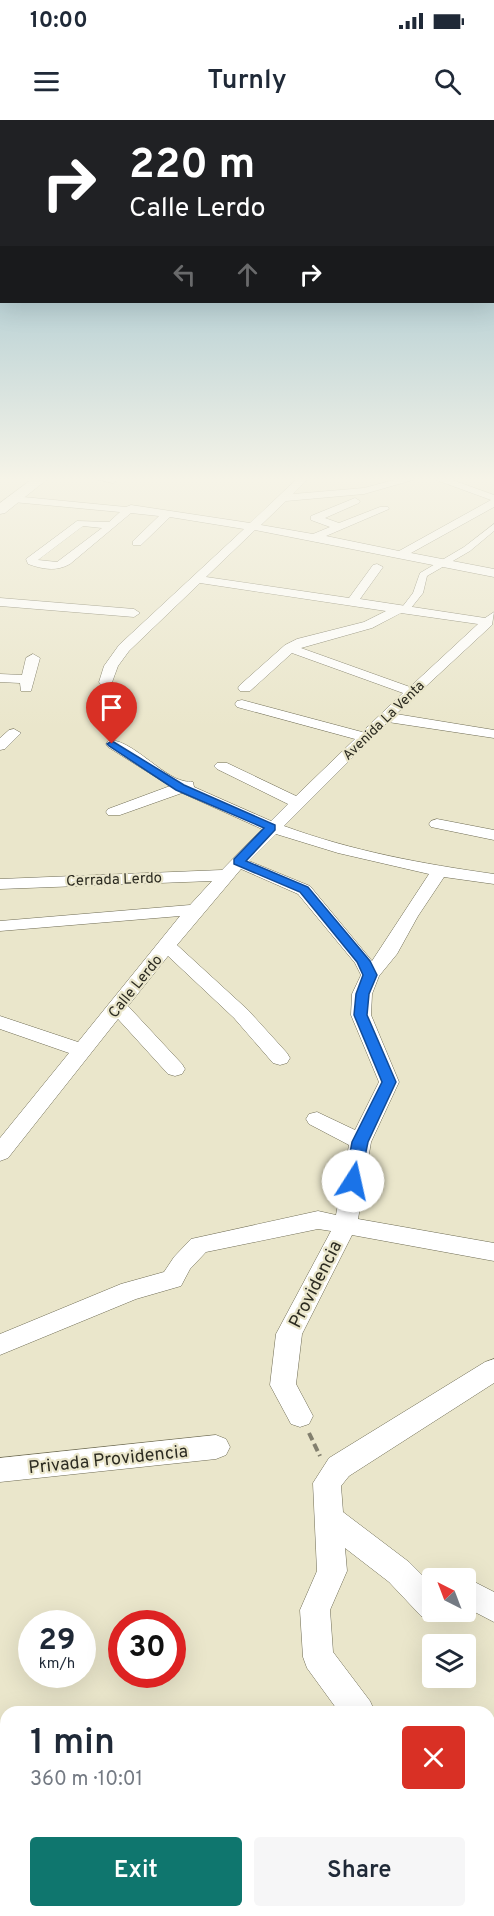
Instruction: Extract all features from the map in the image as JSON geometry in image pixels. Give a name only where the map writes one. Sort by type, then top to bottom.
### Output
[{"type":"street","points":[[32,561],[53,566],[67,561]]},
{"type":"street","points":[[103,682],[124,648],[215,561]]},
{"type":"street","points":[[430,561],[494,573]]},
{"type":"street","points":[[245,688],[290,648],[323,635],[368,625],[404,607],[418,593],[423,575],[446,561]]},
{"type":"street","points":[[352,602],[377,567]]},
{"type":"street","points":[[197,579],[352,602],[491,619]]},
{"type":"street","points":[[0,602],[134,613]]},
{"type":"street","name":"Avenida La Venta","points":[[272,826],[491,619]]},
{"type":"street","points":[[290,648],[412,692]]},
{"type":"street","points":[[0,678],[27,684],[33,658]]},
{"type":"street","points":[[242,704],[365,737]]},
{"type":"street","points":[[385,717],[494,734]]},
{"type":"street","points":[[0,732],[14,732],[0,746]]},
{"type":"street","points":[[114,739],[184,786],[272,826],[383,861],[494,879]]},
{"type":"street","points":[[222,766],[298,803]]},
{"type":"street","points":[[114,812],[184,786]]},
{"type":"street","points":[[437,824],[494,835]]},
{"type":"street","name":"Calle Lerdo","points":[[0,1153],[195,910],[272,826]]},
{"type":"street","points":[[233,868],[304,890],[363,961],[370,975],[388,954],[409,916],[440,872]]},
{"type":"street","name":"Cerrada Lerdo","points":[[0,884],[233,868]]},
{"type":"street","points":[[0,926],[195,910]]},
{"type":"street","points":[[167,946],[241,1014],[280,1058]]},
{"type":"street","name":"Providencia","points":[[300,1416],[283,1385],[289,1334],[346,1224],[360,1142],[389,1082],[361,1015],[362,994],[370,975]]},
{"type":"street","points":[[118,1007],[175,1069]]},
{"type":"street","points":[[0,1022],[83,1051]]},
{"type":"street","points":[[317,1119],[360,1142]]},
{"type":"street","points":[[0,1345],[130,1291],[172,1279],[182,1263],[199,1245],[318,1220],[494,1252]]},
{"type":"street","points":[[355,1706],[318,1657],[315,1610],[332,1571],[329,1518],[330,1479],[339,1467],[494,1370]]},
{"type":"street","name":"Privada Providencia","points":[[0,1470],[216,1447]]},
{"type":"street","points":[[329,1518],[399,1572],[422,1596]]},
{"type":"street","points":[[476,1598],[494,1608]]},
{"type":"path","points":[[103,682],[102,709],[114,739]]},
{"type":"path","points":[[300,1416],[330,1479]]},
{"type":"route","points":[[112,744],[180,787],[241,816],[271,827],[238,862],[295,884],[304,890],[363,961],[370,975],[362,994],[361,1015],[389,1082],[360,1142],[353,1181]]}]
